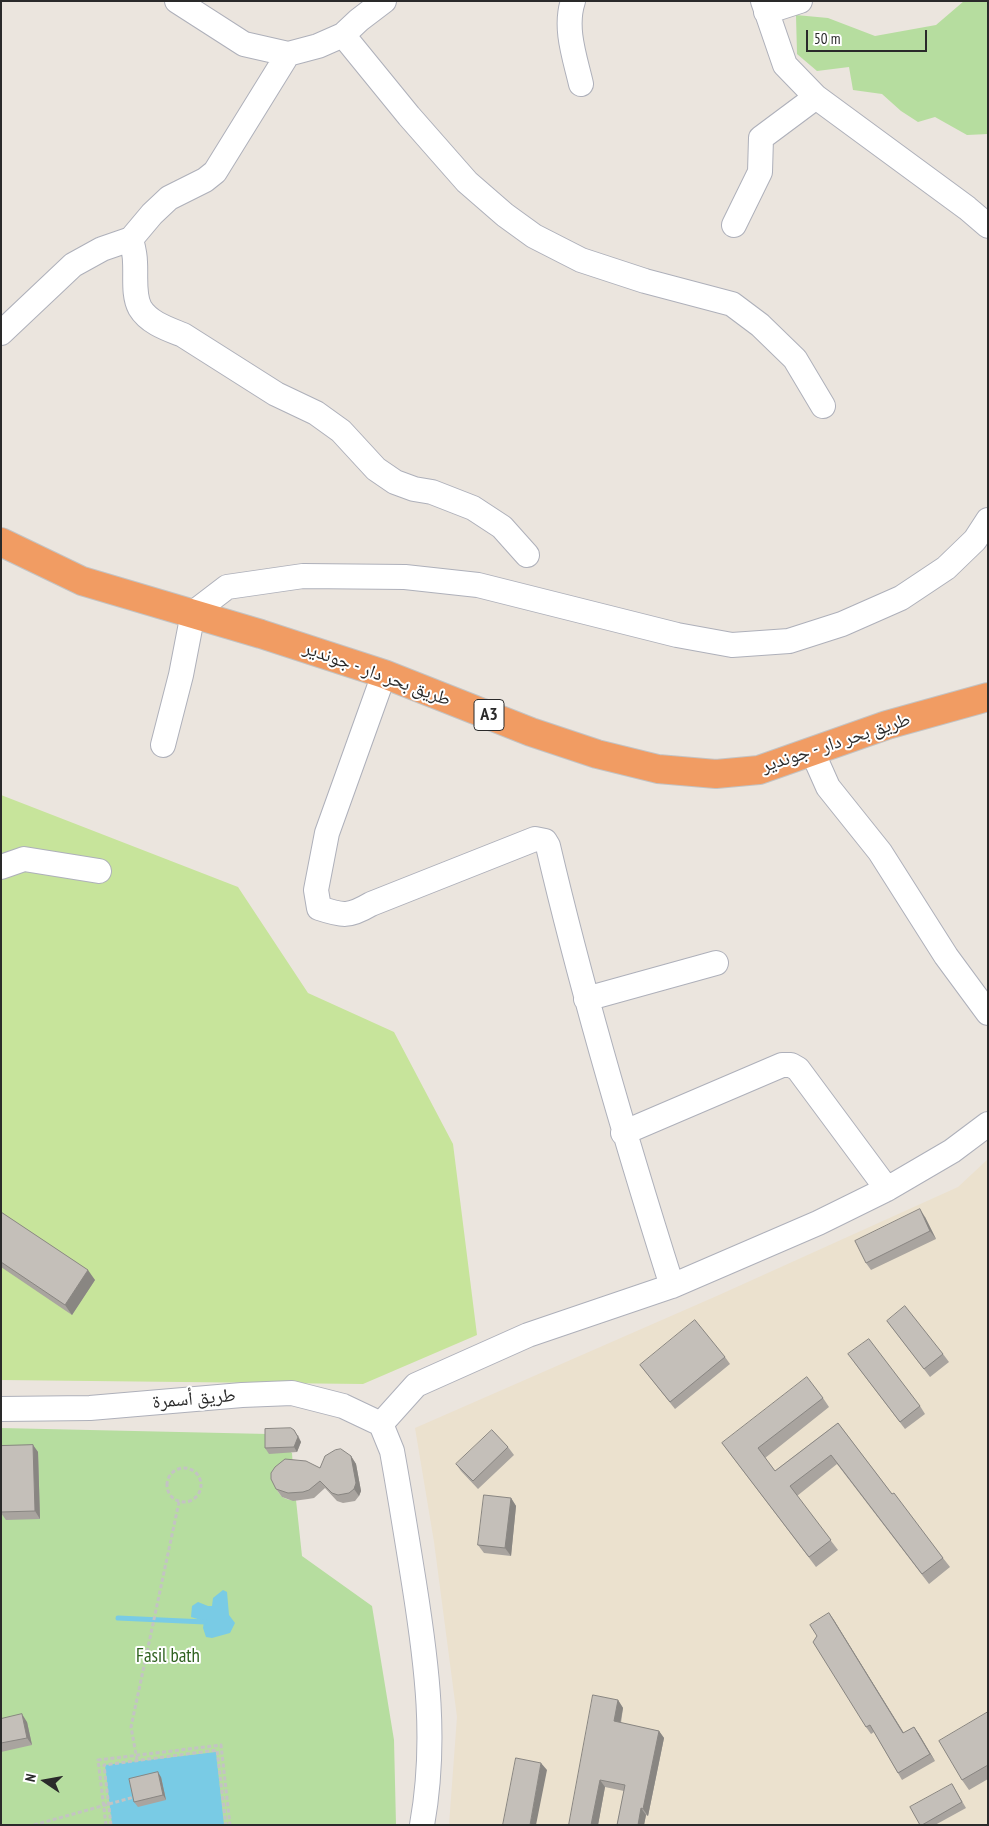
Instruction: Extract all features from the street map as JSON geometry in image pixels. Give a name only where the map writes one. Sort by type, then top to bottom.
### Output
[{"type":"highway","name":"طريق بحر دار - جوندير","points":[[1,542],[82,581],[194,613],[384,674],[532,732],[597,754],[658,769],[716,774],[759,770],[887,725],[988,697]]},
{"type":"street","points":[[177,1],[244,44],[288,54],[318,46],[343,34],[384,1]]},
{"type":"street","points":[[573,1],[570,11],[570,35],[581,84]]},
{"type":"street","points":[[800,1],[764,6],[786,65],[816,97],[968,208],[988,226]]},
{"type":"street","points":[[343,34],[409,116],[467,182],[505,215],[534,236],[581,260],[645,281],[732,304],[760,325],[796,359],[823,406]]},
{"type":"street","points":[[1,333],[73,265],[102,249],[131,239],[152,214],[169,198],[205,180],[215,172],[288,54]]},
{"type":"street","points":[[734,225],[760,172],[761,138],[816,97]]},
{"type":"street","points":[[131,239],[135,261],[136,291],[140,308],[152,321],[183,335],[276,394],[316,413],[341,431],[376,469],[395,482],[432,492],[473,508],[502,527],[527,555]]},
{"type":"street","points":[[163,745],[181,675],[194,613],[227,587],[303,576],[405,577],[478,585],[677,635],[732,645],[789,641],[842,624],[901,598],[946,568],[975,540],[988,520]]},
{"type":"street","points":[[384,674],[327,833],[316,890],[319,908],[344,915],[358,912],[371,904],[535,839],[541,839],[548,846],[586,999],[624,1133],[672,1286]]},
{"type":"street","points":[[812,751],[828,787],[880,852],[946,956],[988,1013]]},
{"type":"street","points":[[1,867],[24,859],[99,870]]},
{"type":"street","points":[[586,999],[716,963]]},
{"type":"street","points":[[624,1133],[782,1065],[790,1065],[798,1069],[886,1189]]},
{"type":"street","points":[[422,1825],[427,1798],[431,1720],[422,1636],[392,1451],[381,1424],[416,1385],[528,1335],[672,1286],[818,1223],[886,1189],[952,1151],[988,1124]]},
{"type":"street","name":"طريق أسمرة","points":[[1,1409],[90,1408],[242,1395],[292,1393],[343,1406],[381,1424]]},
{"type":"street","points":[[422,1636],[434,1688],[438,1720],[436,1796],[432,1825]]},
{"type":"path","points":[[189,1468],[199,1476],[202,1483],[201,1490],[193,1500],[179,1502],[169,1494],[167,1481],[170,1474],[175,1470],[189,1468]]},
{"type":"path","points":[[137,1760],[131,1726],[179,1502]]},
{"type":"path","points":[[106,1825],[98,1760],[221,1745],[230,1825]]},
{"type":"path","points":[[211,1746],[212,1751]]},
{"type":"path","points":[[111,1825],[104,1765],[217,1750],[226,1825]]},
{"type":"path","points":[[34,1825],[134,1797]]},
{"type":"shaded area","points":[[988,1159],[988,1825],[449,1825],[457,1717],[434,1542],[415,1428],[719,1295],[958,1187]]},
{"type":"green space","points":[[964,1],[988,1],[988,134],[967,135],[935,117],[918,122],[901,111],[882,94],[853,90],[849,67],[817,71],[797,54],[796,15],[828,18],[875,36],[936,25]]},
{"type":"green space","points":[[1,795],[238,887],[308,993],[394,1032],[453,1144],[477,1335],[363,1384],[1,1380]]},
{"type":"green space","name":"Fasil bath","points":[[1,1428],[268,1434],[292,1453],[293,1469],[276,1487],[283,1498],[296,1500],[302,1556],[372,1606],[394,1740],[396,1825],[1,1825]]},
{"type":"water","points":[[223,1590],[227,1592],[229,1615],[235,1623],[230,1633],[212,1638],[206,1637],[203,1628],[204,1621],[191,1617],[192,1606],[198,1602],[212,1606],[213,1598]]},
{"type":"water","points":[[216,1752],[224,1825],[112,1825],[105,1765]]},
{"type":"building","points":[[920,1209],[930,1231],[866,1263],[855,1241]]},
{"type":"building","points":[[1,1212],[88,1270],[65,1305],[1,1262]]},
{"type":"building","points":[[905,1306],[943,1354],[924,1369],[887,1321]]},
{"type":"building","points":[[695,1320],[725,1357],[670,1402],[640,1365]]},
{"type":"building","points":[[869,1339],[920,1406],[900,1422],[848,1354]]},
{"type":"building","points":[[807,1377],[823,1398],[758,1448],[775,1471],[838,1423],[943,1558],[922,1574],[831,1455],[790,1486],[831,1540],[809,1557],[722,1443]]},
{"type":"building","points":[[291,1428],[298,1437],[294,1447],[265,1448],[265,1429]]},
{"type":"building","points":[[492,1430],[508,1447],[473,1481],[456,1464]]},
{"type":"building","points":[[33,1445],[35,1511],[1,1512],[1,1446]]},
{"type":"building","points":[[341,1449],[351,1456],[356,1483],[354,1489],[349,1493],[338,1495],[332,1493],[320,1481],[309,1490],[303,1492],[288,1493],[276,1489],[271,1479],[271,1473],[285,1459],[306,1461],[320,1468],[325,1456]]},
{"type":"building","points":[[484,1495],[511,1498],[505,1548],[478,1545]]},
{"type":"building","points":[[829,1613],[903,1733],[914,1727],[930,1754],[898,1773],[870,1725],[866,1727],[813,1642],[817,1636],[810,1625]]},
{"type":"building","points":[[593,1695],[618,1700],[614,1721],[659,1731],[638,1825],[617,1825],[625,1785],[600,1780],[591,1825],[569,1825]]},
{"type":"building","points":[[988,1712],[988,1765],[962,1780],[939,1741]]},
{"type":"building","points":[[22,1714],[27,1738],[1,1743],[1,1719]]},
{"type":"building","points":[[516,1758],[541,1763],[530,1825],[503,1825]]},
{"type":"building","points":[[158,1772],[163,1795],[134,1802],[129,1779]]},
{"type":"building","points":[[952,1784],[962,1802],[920,1825],[910,1807]]},
{"type":"waterway","points":[[118,1618],[205,1622]]}]
